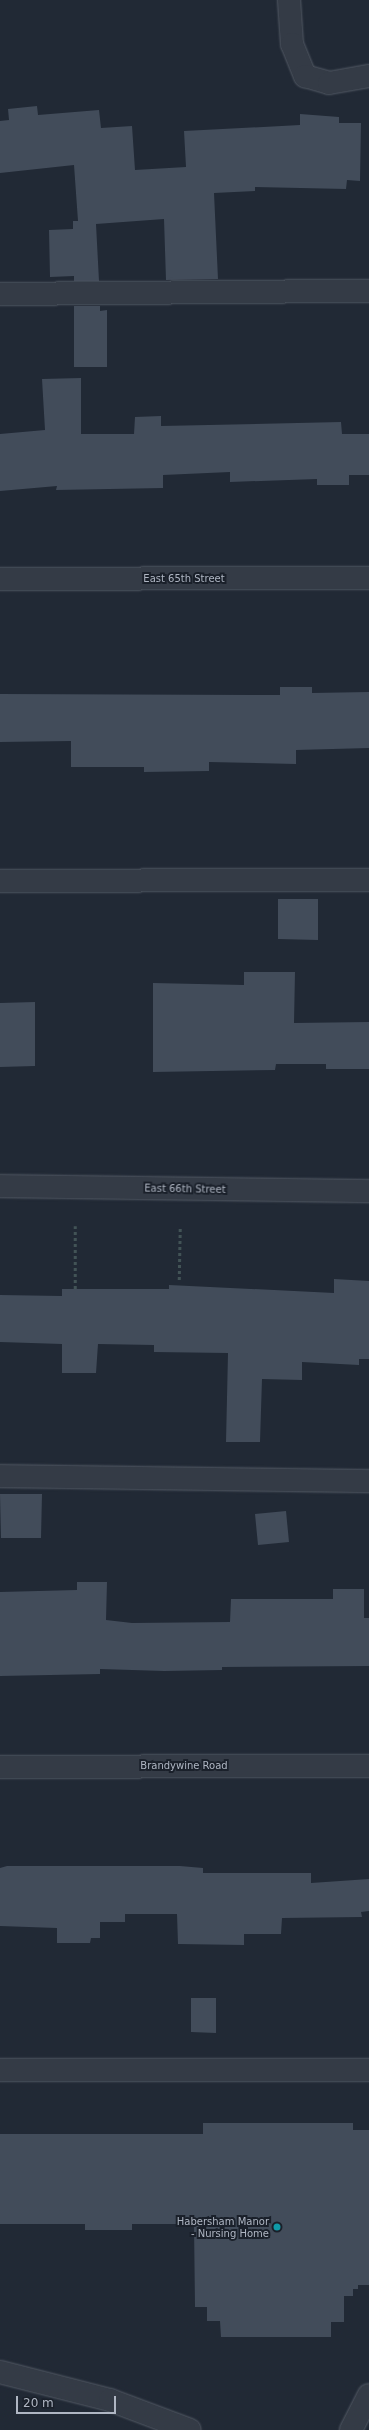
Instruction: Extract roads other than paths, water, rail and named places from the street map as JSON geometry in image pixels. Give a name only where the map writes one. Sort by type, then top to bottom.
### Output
[{"type":"street","points":[[289,0],[292,44],[305,76],[329,83],[369,76]]},
{"type":"street","points":[[0,294],[369,291]]},
{"type":"street","name":"East 65th Street","points":[[0,579],[369,578]]},
{"type":"street","points":[[0,882],[369,880]]},
{"type":"street","name":"East 66th Street","points":[[0,1186],[369,1191]]},
{"type":"street","points":[[0,1476],[369,1481]]},
{"type":"street","name":"Brandywine Road","points":[[0,1767],[369,1766]]},
{"type":"street","points":[[0,2070],[369,2070]]},
{"type":"street","points":[[0,2372],[110,2400],[190,2430]]},
{"type":"street","points":[[351,2430],[369,2395]]},
{"type":"place","name":"Habersham Manor - Nursing Home","points":[[277,2227]]}]
